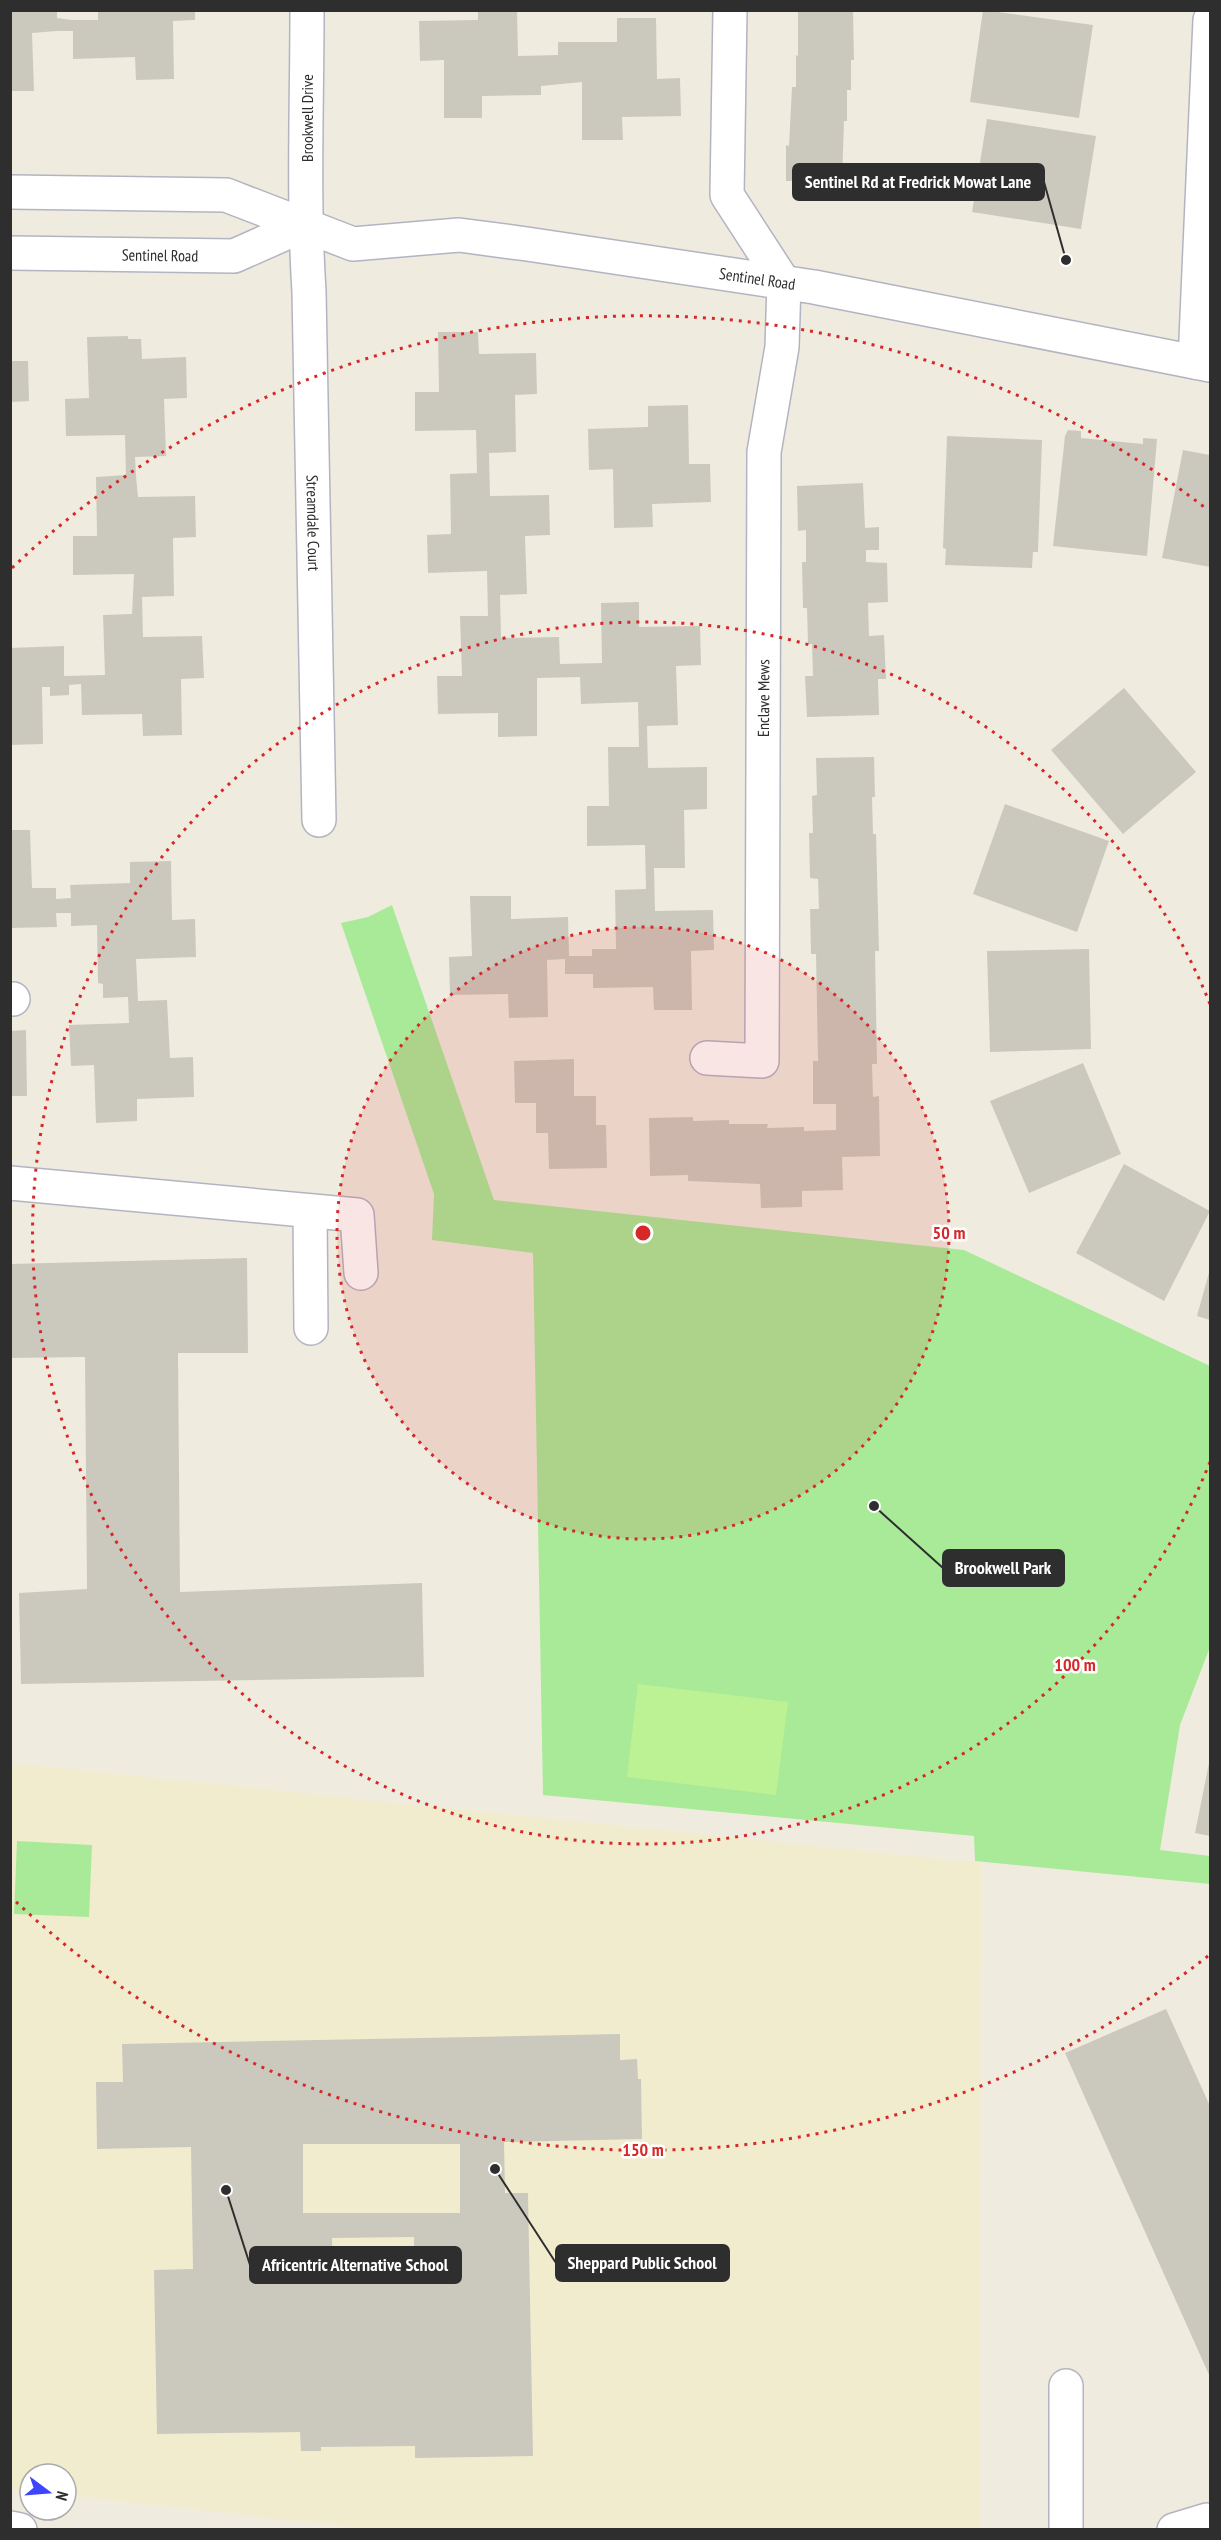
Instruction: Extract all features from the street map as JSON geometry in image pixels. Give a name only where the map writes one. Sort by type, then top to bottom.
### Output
[{"type":"street","name":"Brookwell Drive","points":[[304,225],[308,192],[307,10]]},
{"type":"street","points":[[729,10],[727,195],[784,282]]},
{"type":"street","points":[[1203,364],[1210,20]]},
{"type":"street","name":"Sentinel Road","points":[[10,192],[226,195],[353,244],[459,235],[784,282],[1203,364]]},
{"type":"street","name":"Sentinel Road","points":[[10,253],[234,256],[304,225]]},
{"type":"street","name":"Streamdale Court","points":[[304,225],[309,292],[319,820]]},
{"type":"street","name":"Enclave Mews","points":[[707,1058],[762,1061],[764,452],[782,347],[784,282]]},
{"type":"street","points":[[10,1183],[357,1215],[361,1273]]},
{"type":"street","points":[[310,1211],[310,1328]]},
{"type":"street","points":[[1066,2386],[1066,2529]]},
{"type":"street","points":[[1174,2529],[1210,2522]]},
{"type":"street","points":[[10,2528],[20,2529]]},
{"type":"shaded area","points":[[11,1763],[981,1863],[979,2529],[378,2530],[78,2496],[78,2462],[18,2462],[18,2490],[11,2489]]},
{"type":"green space","points":[[392,905],[494,1200],[964,1250],[1210,1366],[1210,1647],[1180,1725],[1160,1850],[1210,1856],[1210,1884],[975,1861],[974,1836],[543,1795],[533,1253],[432,1240],[434,1194],[341,923],[368,917]]},
{"type":"green space","points":[[638,1684],[788,1702],[776,1795],[627,1777]]},
{"type":"green space","points":[[17,1841],[92,1845],[89,1917],[14,1914]]},
{"type":"building","points":[[10,10],[57,10],[57,18],[98,20],[98,10],[195,10],[195,20],[173,21],[174,79],[136,80],[135,57],[73,59],[73,31],[57,31],[32,33],[34,91],[10,91]]},
{"type":"building","points":[[478,10],[517,10],[518,56],[558,55],[558,42],[617,42],[617,18],[656,18],[657,79],[680,78],[681,116],[622,117],[623,140],[582,140],[582,82],[541,86],[541,95],[482,96],[482,118],[444,118],[444,60],[420,61],[419,21],[478,20]]},
{"type":"building","points":[[798,10],[853,10],[854,60],[851,60],[851,90],[847,90],[842,181],[786,181],[786,145],[789,146],[792,87],[796,87]]},
{"type":"building","points":[[983,10],[1093,25],[1079,118],[970,102]]},
{"type":"building","points":[[987,119],[1096,136],[1081,229],[972,212]]},
{"type":"building","points":[[438,332],[478,332],[479,354],[536,353],[537,394],[515,395],[516,452],[489,453],[490,496],[549,495],[550,535],[525,536],[527,594],[500,595],[501,638],[559,637],[560,664],[602,663],[601,603],[639,602],[639,627],[700,626],[701,665],[676,666],[678,725],[647,726],[648,768],[707,767],[707,809],[684,810],[685,868],[654,868],[655,911],[713,910],[714,950],[691,951],[692,1010],[654,1010],[653,987],[593,988],[593,974],[565,974],[565,959],[547,960],[548,1017],[509,1018],[508,994],[450,995],[449,957],[472,956],[470,896],[511,896],[511,919],[568,917],[569,956],[592,956],[592,949],[616,949],[615,890],[646,889],[645,845],[587,846],[587,806],[609,806],[608,747],[639,747],[638,702],[581,704],[580,677],[537,678],[537,736],[498,737],[498,713],[438,714],[437,676],[462,676],[460,616],[488,616],[487,571],[428,573],[427,535],[451,534],[450,474],[477,473],[476,430],[415,431],[415,392],[439,392]]},
{"type":"building","points":[[128,336],[128,339],[141,339],[142,359],[186,357],[187,398],[164,399],[166,456],[135,457],[136,476],[138,497],[195,496],[196,537],[173,538],[174,596],[142,597],[143,637],[202,636],[204,678],[181,679],[182,735],[143,736],[142,714],[82,715],[81,684],[69,685],[69,695],[50,696],[50,687],[42,687],[43,744],[10,745],[10,648],[64,646],[64,676],[105,675],[103,615],[132,614],[134,574],[73,575],[73,536],[97,536],[96,477],[126,475],[125,435],[66,436],[65,399],[89,398],[87,337]]},
{"type":"building","points":[[10,361],[28,361],[29,401],[10,402]]},
{"type":"building","points":[[688,405],[689,464],[710,464],[711,502],[652,504],[653,527],[614,528],[613,469],[589,470],[588,429],[648,427],[648,406]]},
{"type":"building","points":[[1068,430],[1081,431],[1081,438],[1143,444],[1143,438],[1157,439],[1147,556],[1053,546],[1065,436]]},
{"type":"building","points":[[947,436],[1042,440],[1038,552],[1033,552],[1032,568],[945,565],[946,549],[943,548]]},
{"type":"building","points":[[1183,450],[1210,455],[1210,567],[1162,558]]},
{"type":"building","points":[[863,483],[865,528],[879,527],[879,550],[866,550],[866,562],[887,563],[888,602],[868,603],[869,636],[884,635],[886,679],[878,679],[879,715],[807,717],[805,676],[813,676],[812,644],[808,644],[807,608],[803,608],[802,562],[806,562],[806,530],[798,531],[797,486]]},
{"type":"building","points":[[1124,688],[1196,772],[1123,834],[1051,750]]},
{"type":"building","points":[[874,757],[875,797],[872,797],[873,834],[876,834],[879,951],[875,951],[877,1064],[872,1064],[873,1097],[879,1096],[880,1156],[842,1157],[843,1190],[802,1191],[802,1207],[761,1208],[760,1184],[688,1181],[688,1175],[650,1176],[649,1118],[693,1117],[693,1121],[729,1120],[729,1124],[768,1124],[767,1128],[804,1127],[804,1131],[836,1130],[836,1104],[813,1104],[813,1061],[818,1061],[816,954],[811,954],[810,909],[819,909],[818,879],[810,878],[809,833],[813,833],[812,796],[817,795],[816,758]]},
{"type":"building","points":[[1005,804],[1109,841],[1077,932],[973,894]]},
{"type":"building","points":[[10,830],[30,830],[32,888],[56,888],[56,899],[71,898],[70,885],[130,883],[130,862],[171,861],[172,920],[195,919],[196,957],[136,959],[138,1001],[167,1000],[170,1058],[193,1057],[194,1097],[137,1099],[137,1121],[96,1123],[94,1065],[71,1066],[69,1025],[129,1023],[128,997],[103,998],[103,984],[98,983],[97,925],[71,926],[71,913],[56,913],[57,927],[10,928]]},
{"type":"building","points":[[1089,949],[1091,1049],[990,1052],[987,951]]},
{"type":"building","points":[[26,1030],[27,1096],[10,1096],[10,1031]]},
{"type":"building","points":[[574,1059],[574,1096],[596,1096],[596,1125],[606,1125],[607,1168],[549,1169],[548,1133],[536,1133],[536,1103],[515,1103],[514,1061]]},
{"type":"building","points":[[1083,1063],[1121,1154],[1029,1193],[990,1101]]},
{"type":"building","points":[[1124,1164],[1210,1211],[1164,1301],[1076,1253]]},
{"type":"building","points":[[247,1258],[248,1353],[178,1353],[180,1592],[422,1583],[424,1677],[21,1684],[19,1593],[87,1589],[85,1357],[10,1358],[10,1264]]},
{"type":"building","points":[[1210,1269],[1210,1320],[1197,1316]]},
{"type":"building","points":[[1210,1763],[1210,1836],[1195,1833]]},
{"type":"building","points":[[1166,2009],[1210,2106],[1210,2377],[1065,2053]]},
{"type":"building","points":[[620,2034],[620,2060],[637,2059],[638,2079],[641,2079],[642,2139],[504,2142],[505,2193],[528,2193],[533,2456],[415,2458],[415,2446],[321,2447],[321,2451],[301,2451],[300,2432],[157,2434],[154,2270],[193,2269],[191,2147],[97,2149],[96,2082],[123,2082],[122,2044]],"holes":[[[303,2144],[460,2144],[460,2213],[303,2213]],[[414,2237],[414,2281],[333,2283],[332,2238]]]},
{"type":"place","name":"Sentinel Rd at Fredrick Mowat Lane","points":[[1066,260]]},
{"type":"place","name":"Brookwell Park","points":[[874,1506]]},
{"type":"place","name":"Sheppard Public School","points":[[495,2169]]},
{"type":"place","name":"Africentric Alternative School","points":[[226,2190]]}]
